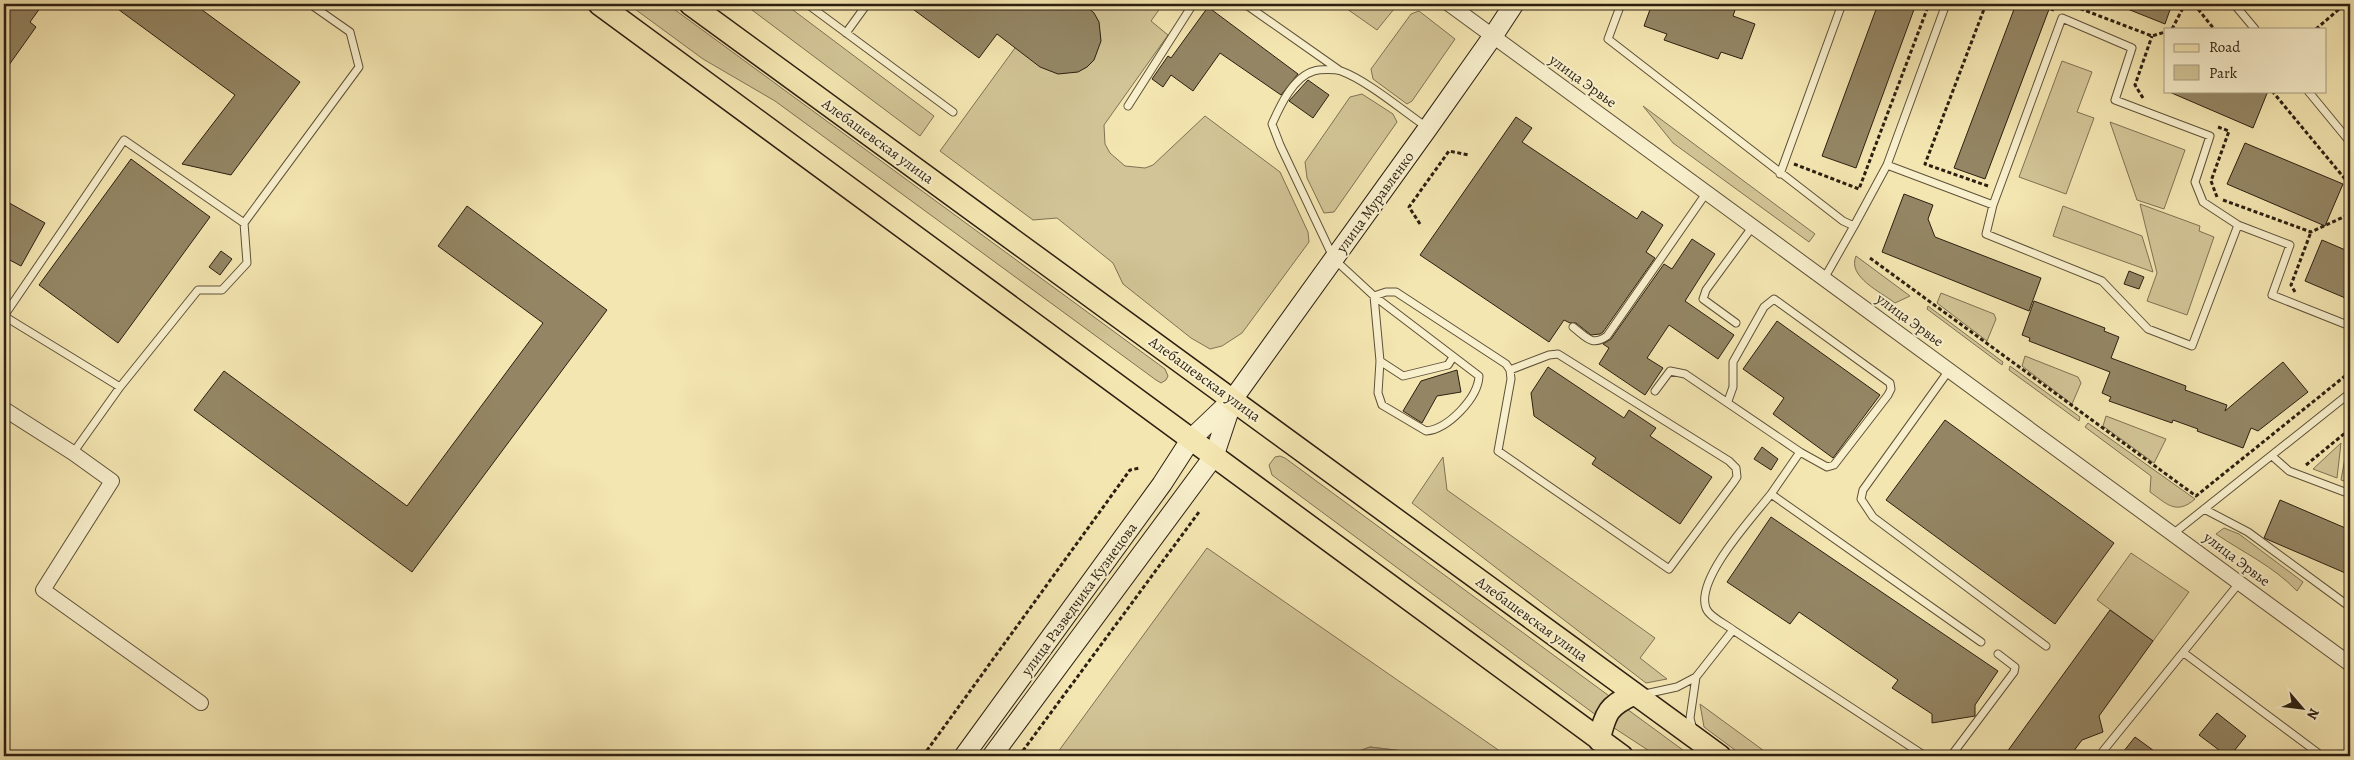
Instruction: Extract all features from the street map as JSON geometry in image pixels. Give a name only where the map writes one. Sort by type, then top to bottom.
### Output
[{"type":"main road","points":[[599,4],[1622,756]]},
{"type":"main road","name":"улица Муравленко","points":[[1233,399],[1494,36],[1514,4]]},
{"type":"main road","name":"Алебашевская улица","points":[[699,8],[1720,756]]},
{"type":"main road","name":"улица Разведчика Кузнецова","points":[[964,756],[1162,484],[1191,439],[1233,399]]},
{"type":"main road","name":"улица Разведчика Кузнецова","points":[[992,756],[1214,456],[1233,399]]},
{"type":"main road","points":[[1599,740],[1609,709],[1617,702],[1634,694]]},
{"type":"street","name":"улица Эрвье","points":[[1449,4],[1825,277],[2350,664]]},
{"type":"street","points":[[4,409],[73,453],[112,481],[43,590],[202,703]]},
{"type":"lane","points":[[73,453],[120,387],[198,290],[222,290],[246,263],[244,223],[359,67],[350,32],[310,4]]},
{"type":"lane","points":[[807,4],[953,112]]},
{"type":"lane","points":[[846,33],[867,4]]},
{"type":"lane","points":[[1128,106],[1193,4]]},
{"type":"lane","points":[[1245,4],[1340,71],[1362,82],[1428,128]]},
{"type":"lane","points":[[1621,4],[1608,39],[1780,174],[1843,221],[1854,226]]},
{"type":"lane","points":[[1780,174],[1842,4]]},
{"type":"lane","points":[[1825,277],[1887,165],[1946,4]]},
{"type":"lane","points":[[2234,4],[2255,28]]},
{"type":"lane","points":[[2238,225],[2192,346],[2148,329],[2102,281],[1986,234],[1993,205],[2062,18],[2132,48],[2115,100],[2210,136],[2194,182],[2203,202],[2238,225],[2290,245],[2272,295],[2350,326]]},
{"type":"lane","points":[[1340,71],[1314,71],[1294,85],[1282,102],[1272,124],[1334,259],[1374,296],[1479,376],[1478,384],[1454,418],[1434,430],[1426,430],[1382,405],[1378,393],[1380,361],[1374,296]]},
{"type":"lane","points":[[2309,92],[2350,142]]},
{"type":"lane","points":[[120,387],[4,316],[124,140],[244,223]]},
{"type":"lane","points":[[1887,165],[1993,205]]},
{"type":"lane","points":[[1574,327],[1593,341],[1600,342],[1608,336],[1707,192]]},
{"type":"lane","points":[[1736,323],[1703,299],[1706,290],[1754,226]]},
{"type":"lane","points":[[1374,296],[1386,292],[1396,292],[1506,364],[1510,370],[1511,378],[1498,451],[1668,569],[1733,483],[1737,477],[1736,468],[1729,461],[1558,354],[1549,355],[1510,370]]},
{"type":"lane","points":[[1655,391],[1670,371],[1685,374],[1728,401],[1800,452],[1827,466],[1834,465],[1891,389],[1890,382],[1774,299],[1764,307],[1733,362],[1733,387],[1728,401]]},
{"type":"lane","points":[[1380,361],[1403,376],[1448,365],[1453,357]]},
{"type":"lane","points":[[1950,369],[1863,490],[1861,499],[1872,517],[2046,646]]},
{"type":"lane","points":[[2174,533],[2350,393]]},
{"type":"lane","points":[[1800,452],[1771,494],[1714,569],[1707,584],[1704,600],[1707,611],[1925,756]]},
{"type":"lane","points":[[2272,456],[2289,471],[2350,494]]},
{"type":"lane","points":[[1771,494],[1981,642]]},
{"type":"lane","points":[[2204,510],[2248,532],[2350,607]]},
{"type":"lane","points":[[2099,756],[2240,582]]},
{"type":"lane","points":[[1634,694],[1650,694],[1677,687],[1696,677],[1733,630]]},
{"type":"lane","points":[[2184,652],[2322,756]]},
{"type":"lane","points":[[1952,756],[2014,672],[2014,666],[2011,662],[1998,654]]},
{"type":"lane","points":[[1695,738],[1690,718],[1696,677]]},
{"type":"path","points":[[1797,155],[1794,164],[1858,189],[1929,4]]},
{"type":"path","points":[[1986,4],[1925,164],[1988,187],[1991,178]]},
{"type":"path","points":[[2052,13],[2055,4]]},
{"type":"path","points":[[2068,4],[2152,36],[2164,32]]},
{"type":"path","points":[[2173,28],[2186,4]]},
{"type":"path","points":[[2194,4],[2213,28]]},
{"type":"path","points":[[2317,28],[2345,4]]},
{"type":"path","points":[[2144,99],[2135,85],[2152,36]]},
{"type":"path","points":[[2273,92],[2350,185]]},
{"type":"path","points":[[2212,125],[2229,131],[2211,182],[2217,197],[2311,232]]},
{"type":"path","points":[[1420,224],[1410,207],[1449,151],[1469,155]]},
{"type":"path","points":[[2298,296],[2291,285],[2311,232],[2350,214]]},
{"type":"path","points":[[1870,258],[2196,496],[2350,372]]},
{"type":"path","points":[[2289,471],[2307,465],[2350,430]]},
{"type":"path","points":[[924,756],[1130,470],[1140,468]]},
{"type":"path","points":[[1019,756],[1200,512]]},
{"type":"green space","points":[[628,4],[667,4],[1165,369],[1168,376],[1166,380],[1161,383],[1156,380],[775,101],[703,59]]},
{"type":"green space","points":[[744,4],[785,4],[934,116],[920,136]]},
{"type":"green space","points":[[1047,4],[1163,4],[1151,21],[1168,35],[1104,125],[1105,144],[1110,153],[1125,166],[1145,168],[1153,165],[1205,116],[1280,172],[1308,232],[1309,242],[1242,333],[1222,346],[1210,349],[1191,338],[1123,284],[1113,263],[1057,218],[1033,220],[940,151]]},
{"type":"green space","points":[[1340,4],[1398,4],[1377,30]]},
{"type":"green space","points":[[1419,11],[1455,39],[1412,101],[1407,104],[1373,79],[1371,69],[1411,14]]},
{"type":"green space","points":[[2062,61],[2092,72],[2077,112],[2094,118],[2066,194],[2019,177]]},
{"type":"green space","points":[[1362,94],[1393,114],[1397,122],[1334,212],[1324,213],[1307,178],[1305,162],[1350,97]]},
{"type":"green space","points":[[1643,106],[1815,234],[1809,242],[1673,143]]},
{"type":"green space","points":[[2110,122],[2185,150],[2164,209],[2137,200]]},
{"type":"green space","points":[[2140,204],[2200,226],[2199,231],[2214,237],[2187,315],[2147,301],[2157,273]]},
{"type":"green space","points":[[2063,206],[2142,236],[2153,272],[2053,236]]},
{"type":"green space","points":[[1856,256],[1910,296],[1895,303],[1874,289],[1856,271]]},
{"type":"green space","points":[[1941,293],[1994,314],[1996,319],[1987,341],[1937,303]]},
{"type":"green space","points":[[1928,306],[2003,362],[2002,365],[1927,309]]},
{"type":"green space","points":[[2025,356],[2078,377],[2081,383],[2072,404],[2022,366]]},
{"type":"green space","points":[[2010,366],[2080,417],[2079,421],[2009,370]]},
{"type":"green space","points":[[2106,416],[2166,439],[2154,463],[2103,426]]},
{"type":"green space","points":[[2088,423],[2195,499],[2182,507],[2166,504],[2150,492],[2151,476],[2085,427]]},
{"type":"green space","points":[[2350,438],[2350,483],[2341,480]]},
{"type":"green space","points":[[2341,443],[2337,478],[2313,469]]},
{"type":"green space","points":[[1280,456],[1691,756],[1657,756],[1608,724],[1272,475],[1269,465],[1275,457]]},
{"type":"green space","points":[[1443,457],[1447,490],[1655,638],[1640,658],[1667,679],[1646,683],[1412,503]]},
{"type":"green space","points":[[2224,528],[2239,534],[2303,582],[2297,591],[2278,574],[2216,534]]},
{"type":"green space","points":[[1207,548],[1507,756],[1445,756],[1370,747],[1345,756],[1055,756]]},
{"type":"green space","points":[[2131,553],[2189,592],[2153,641],[2097,600]]},
{"type":"green space","points":[[1700,704],[1771,756],[1743,756],[1704,727]]},
{"type":"shaded area","points":[[1370,747],[1445,756],[1345,756]]},
{"type":"building","points":[[4,4],[43,4],[30,22],[36,27],[4,72]]},
{"type":"building","points":[[111,4],[194,4],[300,82],[231,175],[182,164],[235,95]]},
{"type":"building","points":[[906,4],[1084,4],[1094,13],[1099,22],[1101,41],[1094,60],[1087,67],[1078,72],[1058,74],[1040,67],[997,34],[979,58]]},
{"type":"building","points":[[1652,4],[1727,4],[1736,7],[1733,16],[1755,24],[1742,59],[1721,52],[1718,59],[1664,40],[1667,34],[1644,26]]},
{"type":"building","points":[[1878,4],[1916,4],[1856,168],[1822,156]]},
{"type":"building","points":[[2016,4],[2051,4],[1985,179],[1954,168]]},
{"type":"building","points":[[2115,4],[2172,4],[2165,24]]},
{"type":"building","points":[[1208,7],[1298,74],[1281,95],[1220,53],[1193,91],[1171,75],[1163,87],[1152,79],[1168,56],[1171,58]]},
{"type":"building","points":[[1308,80],[1329,95],[1313,118],[1289,101]]},
{"type":"building","points":[[2169,92],[2268,92],[2253,128]]},
{"type":"building","points":[[1516,117],[1532,128],[1522,142],[1637,219],[1642,211],[1663,225],[1646,252],[1655,258],[1600,334],[1591,335],[1576,323],[1564,320],[1549,342],[1420,255]]},
{"type":"building","points":[[2245,143],[2343,184],[2325,226],[2227,184]]},
{"type":"building","points":[[131,159],[210,217],[118,343],[39,285]]},
{"type":"building","points":[[1904,194],[1933,205],[1928,219],[1935,237],[2041,278],[2029,311],[1882,252]]},
{"type":"building","points":[[4,200],[45,223],[21,266],[4,257]]},
{"type":"building","points":[[467,206],[607,310],[412,572],[194,410],[224,371],[407,506],[543,323],[438,246]]},
{"type":"building","points":[[1692,239],[1715,254],[1685,301],[1734,335],[1718,359],[1669,325],[1647,358],[1663,368],[1645,395],[1599,364],[1609,348],[1603,344],[1611,339],[1664,264],[1672,269]]},
{"type":"building","points":[[2322,240],[2350,252],[2350,300],[2305,281]]},
{"type":"building","points":[[221,251],[232,259],[220,275],[209,267]]},
{"type":"building","points":[[2129,271],[2144,277],[2139,289],[2124,284]]},
{"type":"building","points":[[2034,301],[2105,328],[2104,331],[2119,337],[2111,358],[2186,386],[2185,390],[2227,405],[2225,411],[2283,362],[2308,392],[2258,431],[2251,428],[2243,448],[2173,420],[2172,423],[2109,401],[2111,397],[2102,393],[2110,372],[2029,341],[2030,338],[2022,335]]},
{"type":"building","points":[[1777,321],[1880,395],[1833,458],[1773,414],[1784,398],[1743,369]]},
{"type":"building","points":[[1548,367],[1624,418],[1629,410],[1656,428],[1650,436],[1712,477],[1680,524],[1592,464],[1596,458],[1534,416],[1531,393]]},
{"type":"building","points":[[1457,370],[1461,392],[1437,396],[1422,423],[1403,411],[1421,381]]},
{"type":"building","points":[[1945,420],[2114,543],[2055,624],[1886,500]]},
{"type":"building","points":[[1762,447],[1778,459],[1771,470],[1754,459]]},
{"type":"building","points":[[2280,500],[2350,530],[2350,575],[2264,538]]},
{"type":"building","points":[[1771,517],[1998,671],[1975,705],[1975,716],[1932,723],[1932,714],[1892,688],[1898,680],[1799,612],[1790,624],[1727,582]]},
{"type":"building","points":[[2110,610],[2153,641],[2099,716],[2103,732],[2082,740],[2070,756],[2004,756]]},
{"type":"building","points":[[2217,713],[2246,736],[2230,756],[2227,756],[2199,735]]},
{"type":"building","points":[[2135,737],[2161,756],[2120,756]]}]
